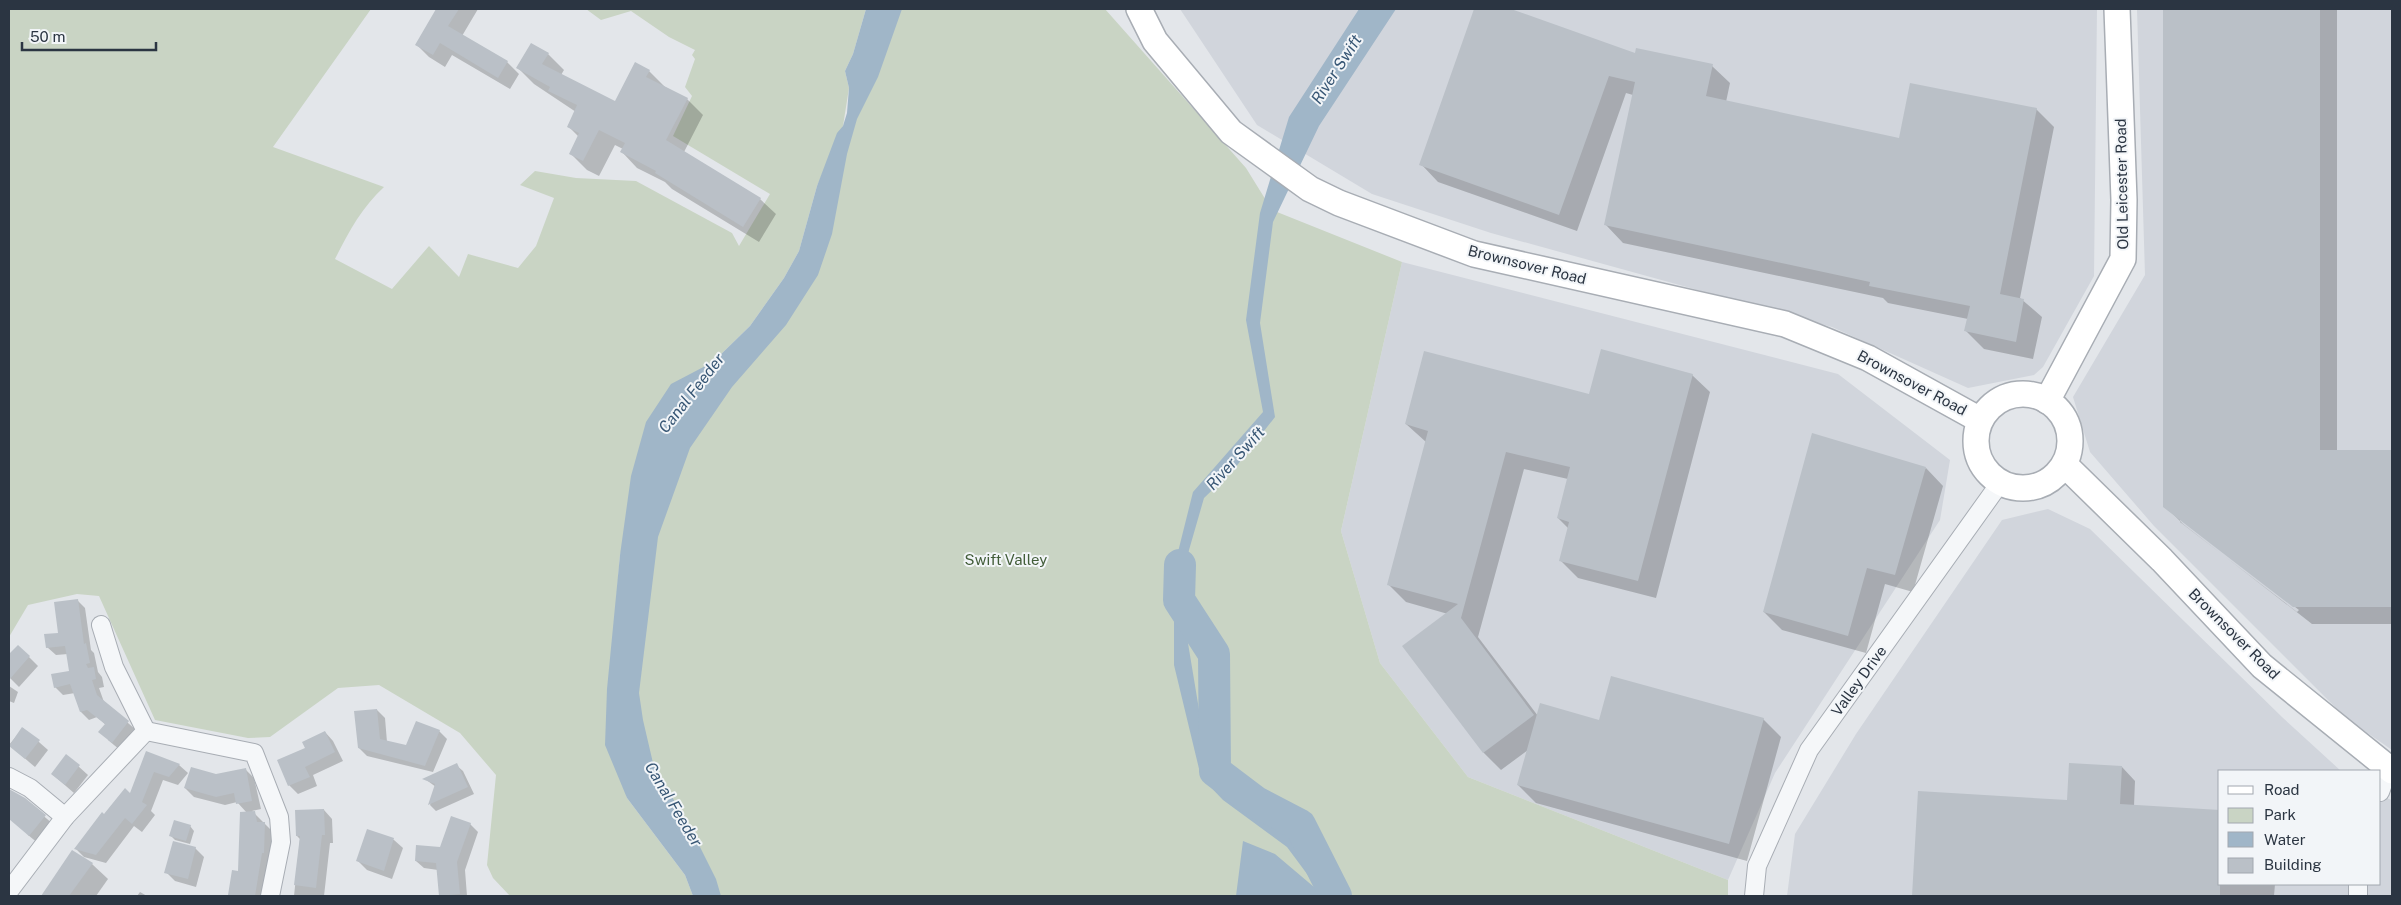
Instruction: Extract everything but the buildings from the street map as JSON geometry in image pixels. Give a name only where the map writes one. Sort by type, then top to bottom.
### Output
[{"type":"street","name":"Brownsover Road","points":[[1139,9],[1155,41],[1231,132],[1310,189],[1339,203],[1474,254],[1786,324],[1868,358],[1980,420]]},
{"type":"street","name":"Old Leicester Road","points":[[2047,400],[2123,259],[2124,200],[2117,9]]},
{"type":"street","name":"Brownsover Road","points":[[2000,483],[1989,475],[1980,463],[1976,449],[1976,434],[1980,420],[1989,408],[2002,398],[2017,394],[2033,395],[2047,400]]},
{"type":"street","points":[[2000,483],[2014,488],[2029,489],[2043,485],[2055,477],[2064,465],[2070,451],[2069,429],[2059,410],[2047,400]]},
{"type":"street","name":"Brownsover Road","points":[[2064,465],[2162,560],[2262,666],[2378,770]]},
{"type":"street","name":"Valley Drive","points":[[1754,896],[1757,866],[1809,750],[2000,483]]},
{"type":"street","points":[[101,625],[114,667],[146,731]]},
{"type":"street","points":[[9,891],[65,817],[146,731]]},
{"type":"street","points":[[146,731],[254,754],[279,817],[281,842],[270,896]]},
{"type":"street","points":[[9,777],[30,788],[65,817]]},
{"type":"shaded area","points":[[1180,9],[2097,9],[2094,276],[2043,367],[2034,375],[1968,388],[1832,327],[1491,233],[1372,194],[1257,125]]},
{"type":"shaded area","points":[[2137,9],[2392,9],[2392,750],[2346,718],[2154,526],[2090,452],[2073,397],[2145,275]]},
{"type":"shaded area","points":[[1402,262],[1838,374],[1950,460],[1940,520],[1775,773],[1728,880],[1468,777],[1380,663],[1341,531]]},
{"type":"shaded area","points":[[2048,509],[2090,529],[2282,717],[2340,770],[2218,770],[2218,885],[2381,885],[2381,796],[2392,800],[2392,896],[1787,896],[1795,834],[1856,734],[2002,520]]},
{"type":"green space","points":[[9,9],[371,9],[273,147],[384,187],[362,212],[335,259],[392,289],[429,246],[459,277],[468,254],[518,268],[536,246],[554,198],[520,185],[535,171],[576,178],[636,181],[732,233],[739,246],[770,194],[673,136],[692,96],[685,87],[695,59],[692,55],[695,50],[669,37],[631,11],[601,20],[586,9],[866,9],[853,54],[845,71],[849,88],[843,126],[817,186],[799,251],[784,278],[750,326],[713,362],[697,372],[620,555],[607,713],[627,798],[685,875],[693,896],[510,896],[493,878],[487,865],[496,775],[460,733],[379,685],[338,688],[270,737],[248,738],[155,720],[99,596],[77,594],[28,605],[9,637]]},
{"type":"green space","name":"Swift Valley","points":[[889,9],[1105,9],[1246,168],[1272,210],[1402,262],[1341,531],[1380,663],[1468,777],[1728,880],[1728,896],[708,896],[629,745],[655,479],[792,287]]},
{"type":"water","name":"Canal Feeder","points":[[866,9],[902,9],[878,77],[857,119],[847,154],[832,234],[818,275],[786,325],[732,387],[690,448],[658,537],[639,693],[653,763],[698,843],[716,879],[721,896],[693,896],[685,875],[627,798],[605,745],[607,689],[620,555],[631,476],[646,422],[671,384],[713,362],[750,326],[784,278],[799,251],[817,186],[837,133],[843,126],[847,113],[849,88],[845,71],[853,54]]},
{"type":"water","points":[[1359,9],[1396,9],[1319,126],[1273,222],[1260,323],[1275,417],[1235,468],[1204,498],[1187,557],[1183,613],[1208,764],[1222,780],[1297,837],[1327,883],[1330,896],[1236,896],[1243,841],[1275,854],[1314,887],[1313,882],[1287,847],[1223,800],[1201,777],[1174,665],[1174,568],[1193,492],[1263,412],[1246,320],[1260,213],[1289,117]]},
{"type":"waterway","name":"River Swift","points":[[1180,565],[1179,600],[1214,654],[1215,771],[1256,802],[1300,825],[1336,896]]}]
